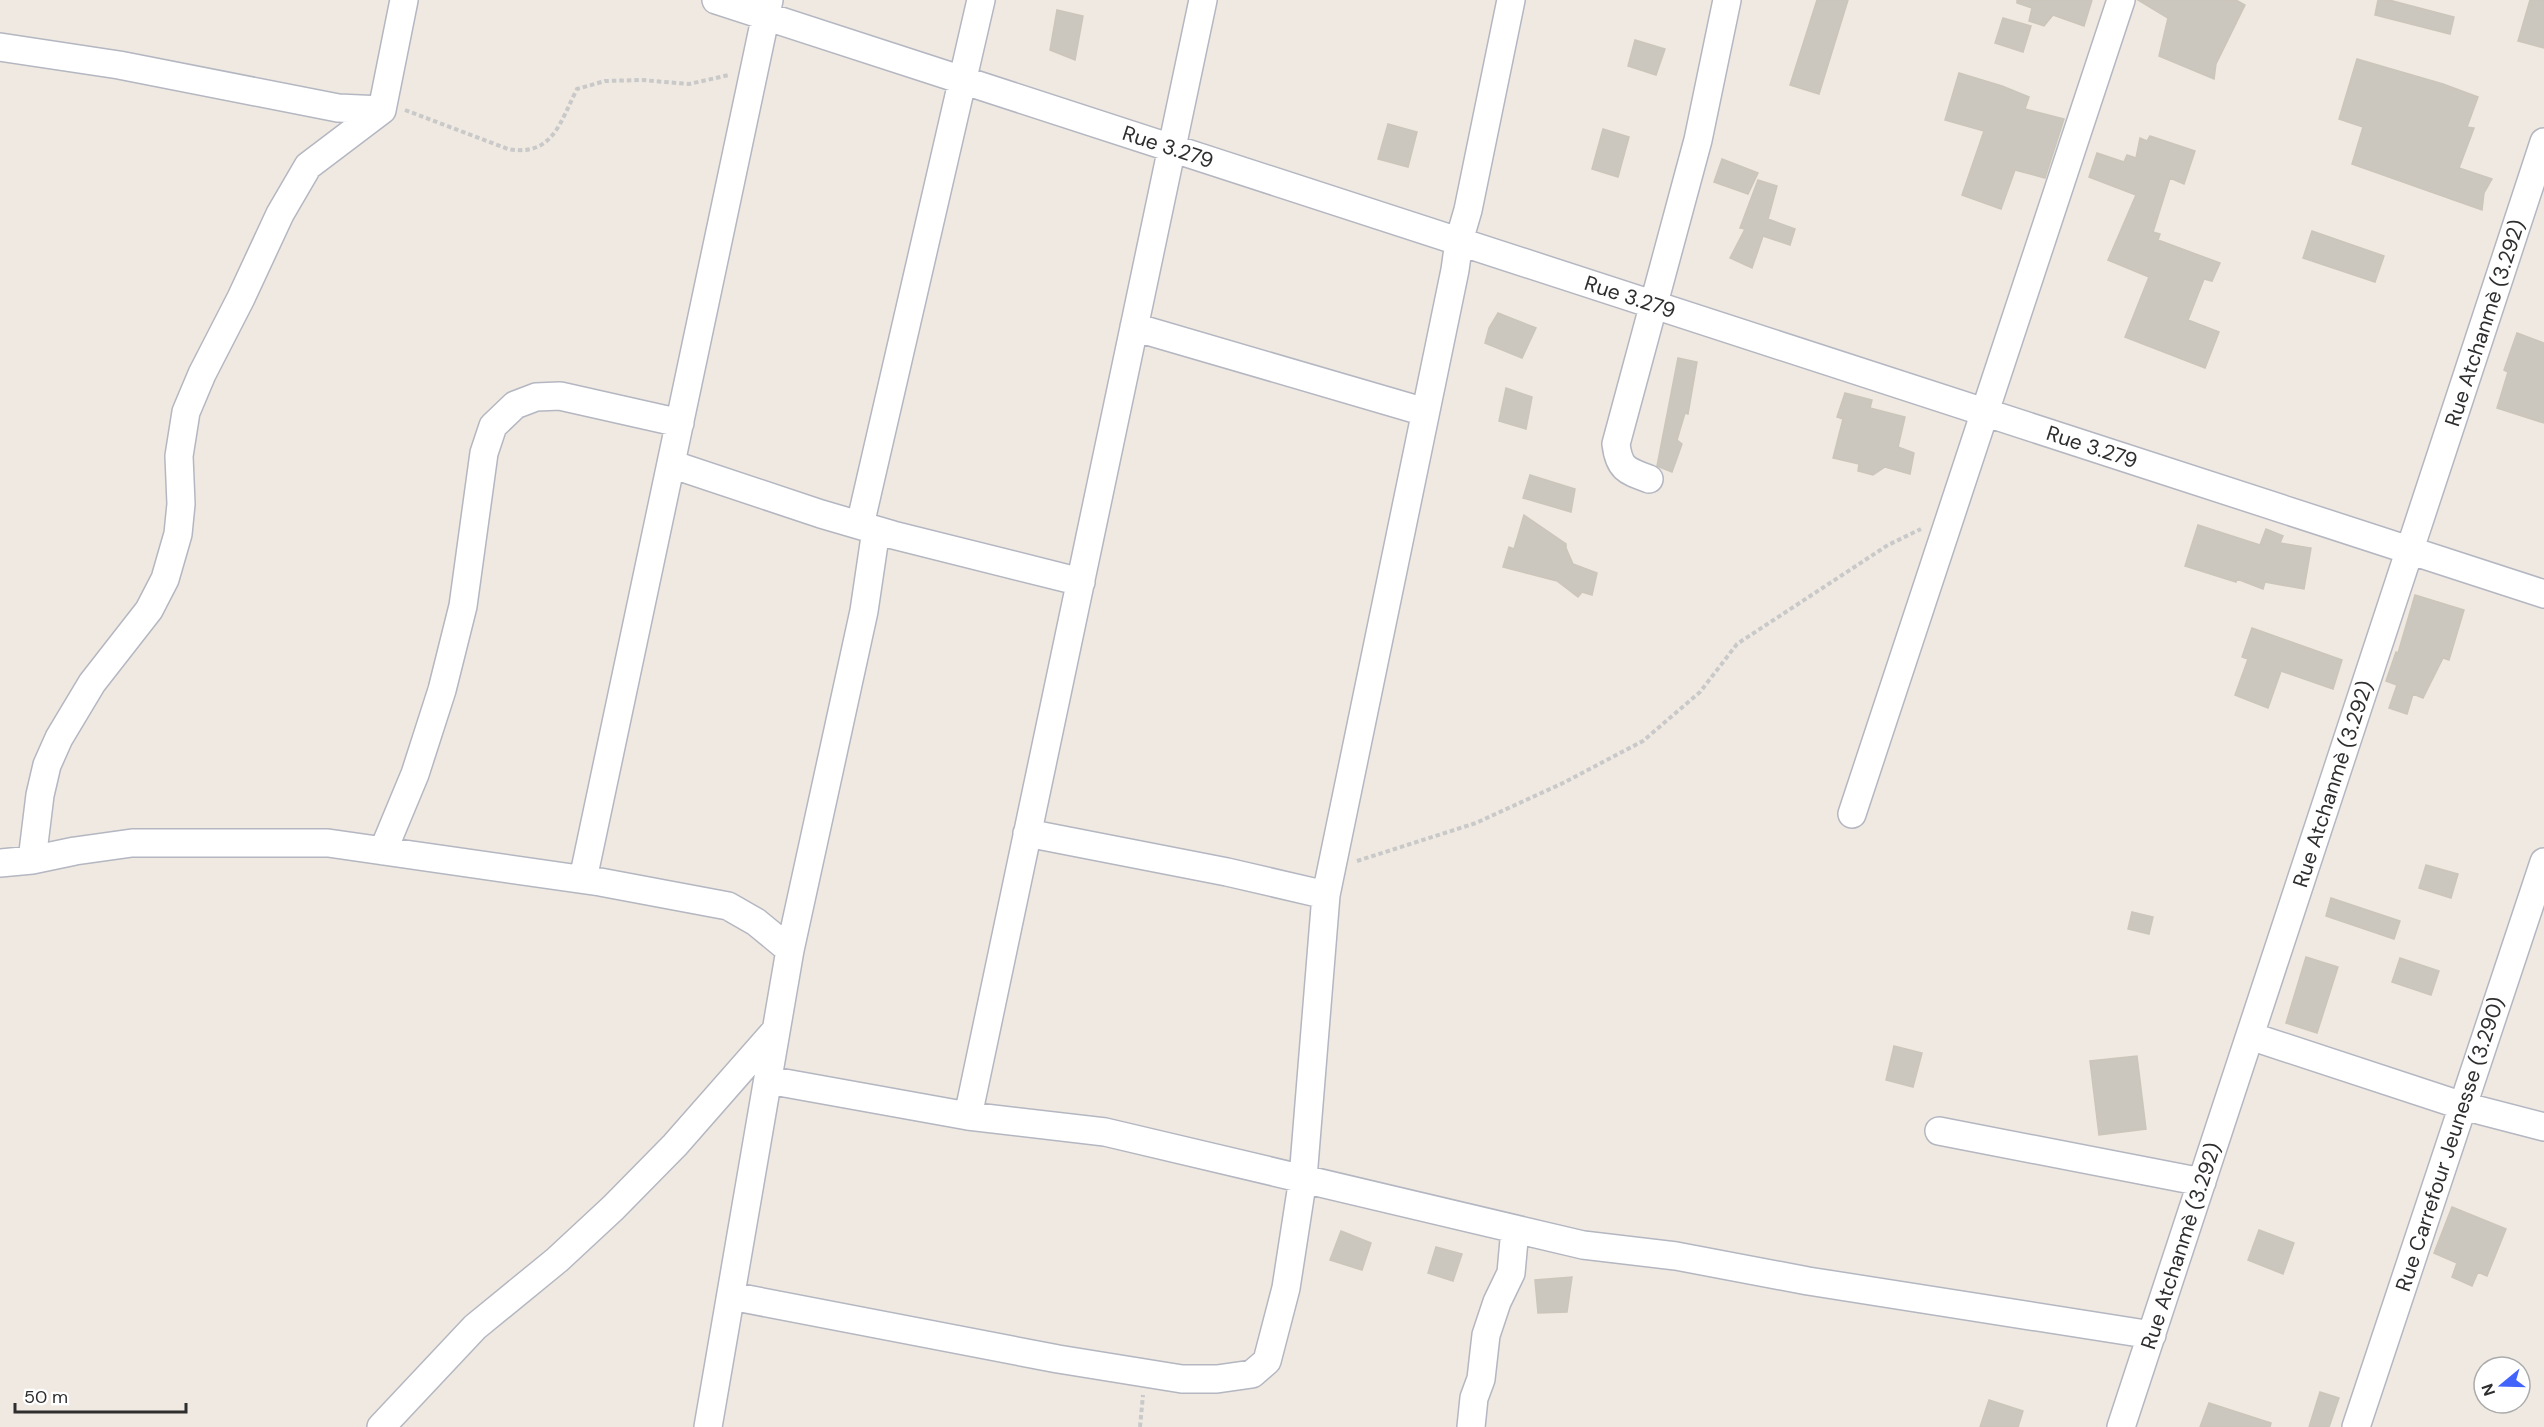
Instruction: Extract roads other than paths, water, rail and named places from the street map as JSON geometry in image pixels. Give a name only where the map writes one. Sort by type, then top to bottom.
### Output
[{"type":"street","points":[[32,860],[40,795],[47,765],[59,738],[92,683],[149,610],[165,579],[178,534],[181,504],[179,456],[186,412],[202,374],[280,214],[308,166],[382,110],[404,0]]},
{"type":"street","name":"Rue 3.279","points":[[716,0],[767,8],[962,80],[2544,594]]},
{"type":"street","points":[[708,1427],[790,950],[864,610],[868,528],[962,80],[981,0]]},
{"type":"street","points":[[968,1116],[1203,0]]},
{"type":"street","points":[[731,1296],[1182,1379],[1217,1379],[1252,1374],[1267,1361],[1286,1288],[1303,1178],[1328,882],[1455,270],[1459,241],[1468,210],[1511,0]]},
{"type":"street","points":[[1649,479],[1629,472],[1618,460],[1616,444],[1698,140],[1727,0]]},
{"type":"street","points":[[1852,814],[2121,0]]},
{"type":"street","points":[[583,879],[767,8]]},
{"type":"street","points":[[0,47],[119,65],[338,108],[382,110]]},
{"type":"street","name":"Rue Atchanmè (3.292)","points":[[2121,1427],[2544,142]]},
{"type":"street","points":[[1134,327],[1425,412]]},
{"type":"street","points":[[383,851],[415,774],[442,690],[463,606],[484,453],[493,426],[515,405],[537,398],[560,396],[680,423]]},
{"type":"street","points":[[671,464],[868,528],[1081,582]]},
{"type":"street","points":[[1027,834],[1227,872],[1328,882]]},
{"type":"street","points":[[0,863],[32,860],[132,843],[328,843],[583,879],[728,906],[756,922],[790,950]]},
{"type":"street","name":"Rue Carrefour Jeunesse (3.290)","points":[[2356,1427],[2544,862]]},
{"type":"street","points":[[381,1427],[475,1326],[557,1260],[621,1200],[675,1145],[776,1030]]},
{"type":"street","points":[[2250,1036],[2463,1106],[2544,1127]]},
{"type":"street","points":[[768,1080],[968,1116],[1105,1132],[1583,1245],[1676,1256],[1808,1281],[2152,1335]]},
{"type":"street","points":[[1939,1131],[2202,1182]]},
{"type":"street","points":[[1471,1427],[1474,1398],[1481,1379],[1486,1335],[1497,1302],[1511,1273],[1515,1229]]}]
